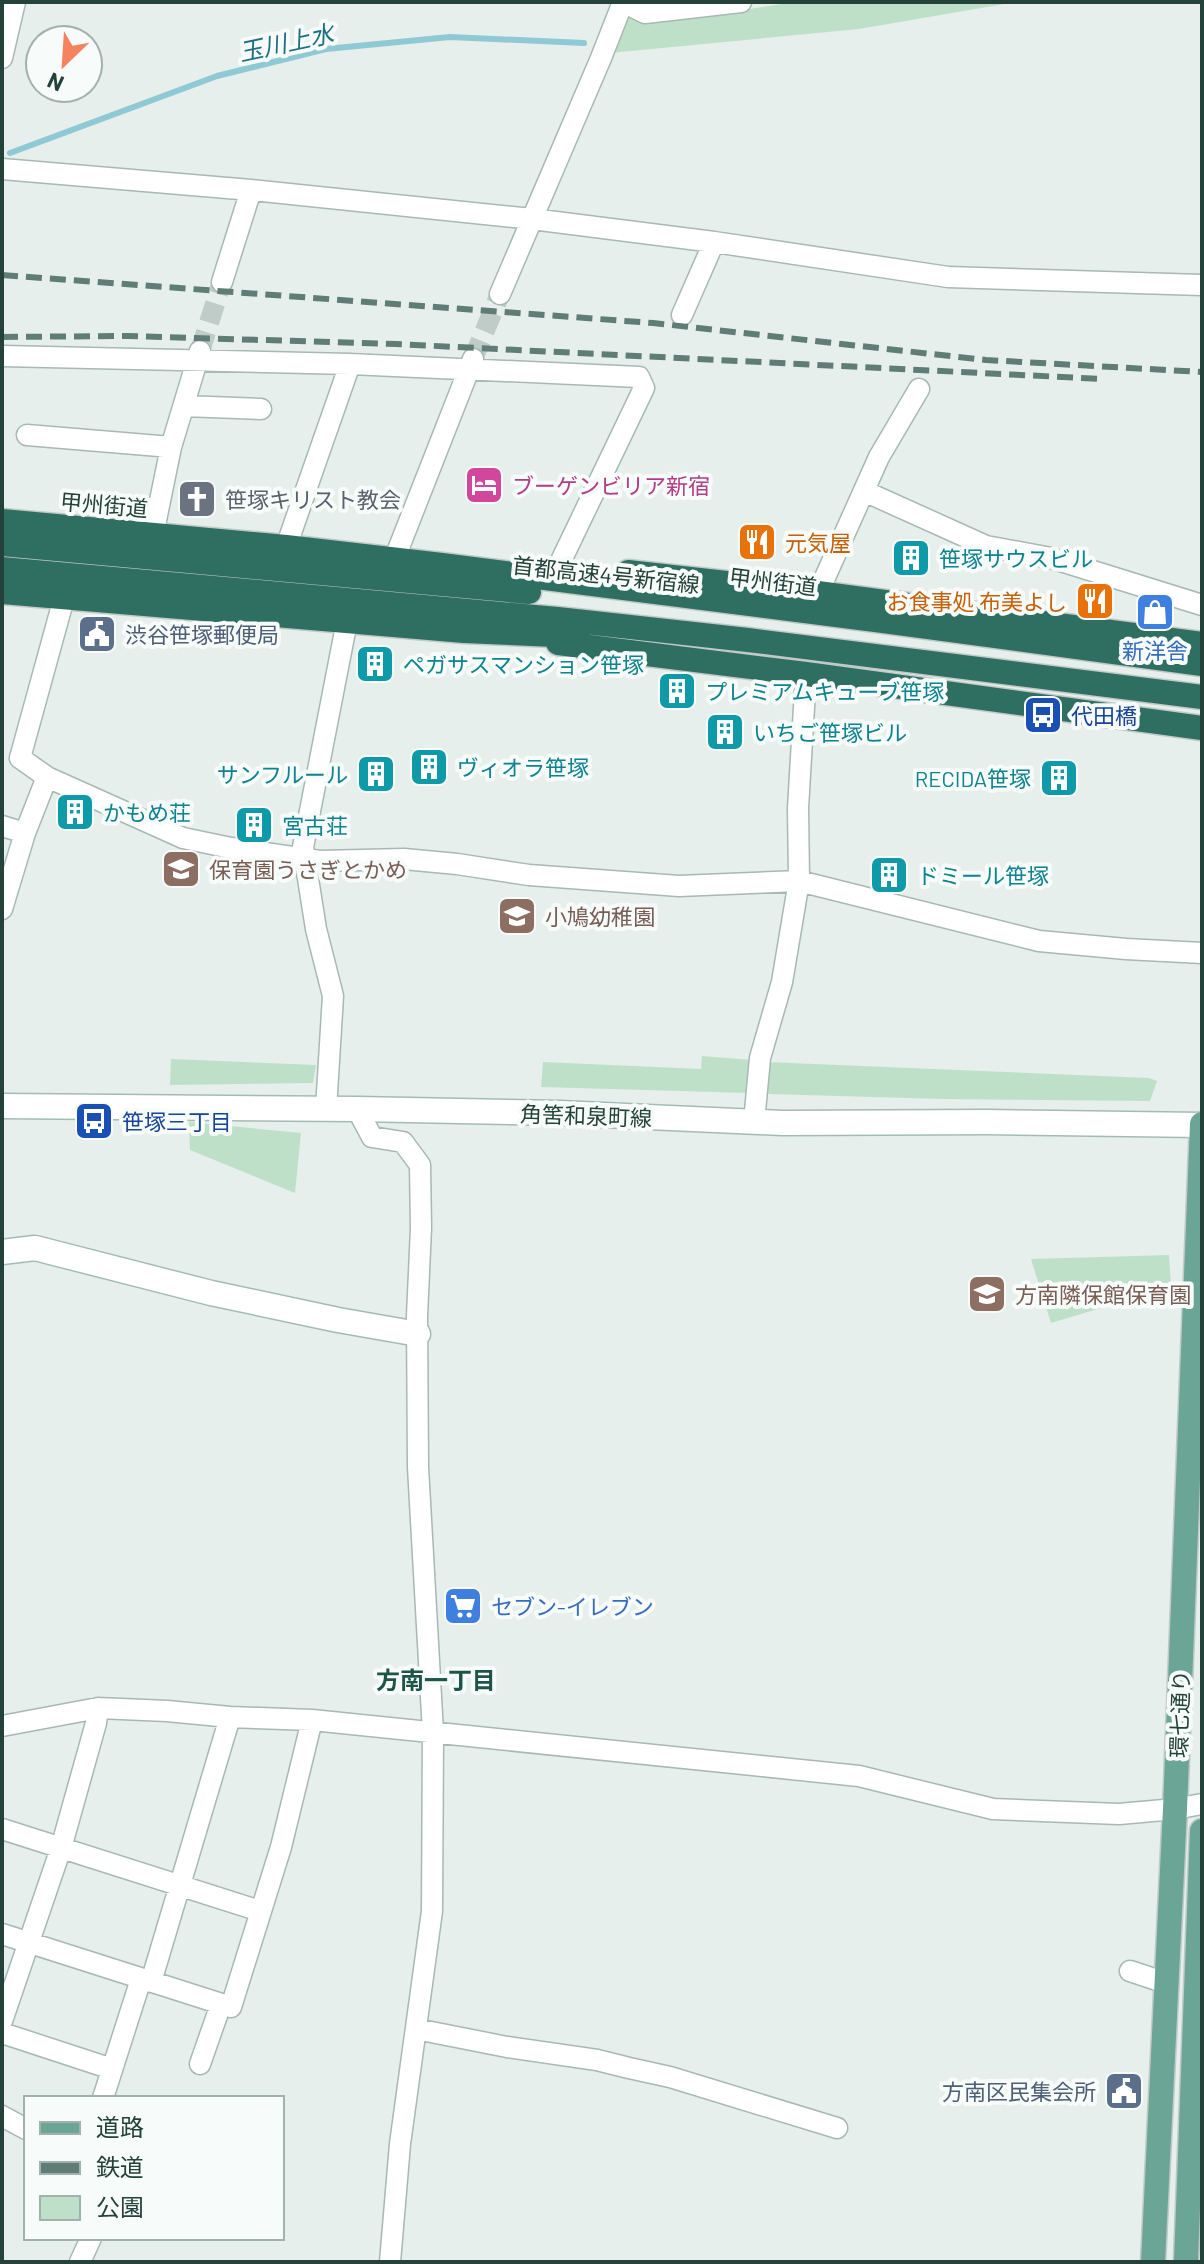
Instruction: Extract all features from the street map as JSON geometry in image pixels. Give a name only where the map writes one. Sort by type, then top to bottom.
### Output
[{"type":"highway","name":"甲州街道","points":[[2,521],[442,565],[1202,664]]},
{"type":"highway","name":"首都高速4号新宿線","points":[[2,544],[577,597],[1202,674]]},
{"type":"highway","points":[[442,565],[559,565],[818,593],[1202,644]]},
{"type":"highway","points":[[2,569],[590,622],[1202,697]]},
{"type":"highway","points":[[2,592],[464,631],[1202,728]]},
{"type":"highway","points":[[464,631],[663,640],[1202,705]]},
{"type":"main road","name":"角筈和泉町線","points":[[2,1106],[560,1113],[754,1122],[1202,1124]]},
{"type":"main road","name":"環七通り","points":[[1153,2262],[1175,1809],[1202,1124]]},
{"type":"main road","points":[[2,1252],[35,1248],[217,1294],[418,1334]]},
{"type":"main road","points":[[1191,2250],[1199,2043],[1202,1831]]},
{"type":"street","points":[[2,58],[15,2]]},
{"type":"street","points":[[500,294],[623,2],[645,13],[741,2]]},
{"type":"street","points":[[2,169],[251,190],[532,219],[948,277],[1202,285]]},
{"type":"street","points":[[222,282],[251,190]]},
{"type":"street","points":[[682,315],[714,242]]},
{"type":"street","points":[[2,356],[199,356],[350,364],[471,364],[639,377],[644,388],[559,565]]},
{"type":"street","points":[[153,535],[171,447],[199,356]]},
{"type":"street","points":[[286,547],[350,364]]},
{"type":"street","points":[[394,560],[471,364]]},
{"type":"street","points":[[818,593],[879,457],[919,389]]},
{"type":"street","points":[[184,406],[261,409]]},
{"type":"street","points":[[27,435],[171,447]]},
{"type":"street","points":[[864,491],[986,546],[1051,558],[1202,605]]},
{"type":"street","points":[[64,598],[20,758],[47,777],[183,838],[320,861],[404,859],[529,875],[679,886],[799,881],[1039,941],[1202,953]]},
{"type":"street","points":[[326,1109],[333,996],[316,929],[303,847],[347,621]]},
{"type":"street","points":[[754,1122],[760,1058],[782,982],[799,881],[798,808],[806,674]]},
{"type":"street","points":[[2,909],[25,833],[47,777]]},
{"type":"street","points":[[2,826],[25,833]]},
{"type":"street","points":[[357,1109],[372,1137],[403,1142],[420,1165],[418,1467],[433,1732],[432,1911],[400,2144],[390,2262]]},
{"type":"street","points":[[2,1726],[98,1708],[312,1720],[859,1776],[993,1809],[1119,1814],[1202,1804]]},
{"type":"street","points":[[2,2021],[61,1848],[98,1708]]},
{"type":"street","points":[[104,2096],[180,1886],[230,1717]]},
{"type":"street","points":[[2,1934],[231,2007],[281,1847],[312,1720]]},
{"type":"street","points":[[2,1829],[260,1911]]},
{"type":"street","points":[[1130,1971],[1166,1983]]},
{"type":"street","points":[[200,2064],[221,2004]]},
{"type":"street","points":[[416,2029],[670,2077],[837,2128]]},
{"type":"street","points":[[2,2033],[112,2069]]},
{"type":"street","points":[[2,2116],[24,2128]]},
{"type":"street","points":[[80,2262],[90,2240]]},
{"type":"green space","points":[[795,2],[1016,2],[859,29],[610,53],[623,18],[717,14]]},
{"type":"green space","points":[[702,1056],[752,1060],[749,1093],[541,1087],[543,1062],[701,1069]]},
{"type":"green space","points":[[171,1059],[316,1065],[313,1083],[170,1085]]},
{"type":"green space","points":[[767,1062],[1149,1078],[1157,1081],[1150,1101],[769,1094],[764,1085]]},
{"type":"green space","points":[[189,1122],[301,1133],[295,1193],[190,1150]]},
{"type":"green space","points":[[1169,1255],[1171,1287],[1051,1323],[1031,1259]]},
{"type":"waterway","name":"玉川上水","points":[[10,153],[217,76],[326,49],[450,37],[584,43]]},
{"type":"tunnel","points":[[200,351],[222,282]]},
{"type":"tunnel","points":[[473,359],[500,294]]},
{"type":"railway","points":[[2,275],[653,323],[986,360],[1202,372]]},
{"type":"railway","points":[[2,337],[128,336],[396,344],[1102,379]]},
{"type":"place","name":"ブーゲンビリア新宿","points":[[484,485]]},
{"type":"place","name":"笹塚キリスト教会","points":[[197,499]]},
{"type":"place","name":"元気屋","points":[[757,542]]},
{"type":"place","name":"笹塚サウスビル","points":[[911,558]]},
{"type":"place","name":"お食事処 布美よし","points":[[1095,601]]},
{"type":"place","name":"新洋舎","points":[[1155,612]]},
{"type":"place","name":"渋谷笹塚郵便局","points":[[97,634]]},
{"type":"place","name":"ペガサスマンション笹塚","points":[[375,664]]},
{"type":"place","name":"プレミアムキューブ笹塚","points":[[677,691]]},
{"type":"place","name":"代田橋","points":[[1043,715]]},
{"type":"place","name":"いちご笹塚ビル","points":[[725,732]]},
{"type":"place","name":"ヴィオラ笹塚","points":[[429,767]]},
{"type":"place","name":"サンフルール","points":[[376,774]]},
{"type":"place","name":"RECIDA笹塚","points":[[1059,778]]},
{"type":"place","name":"かもめ荘","points":[[75,812]]},
{"type":"place","name":"宮古荘","points":[[254,825]]},
{"type":"place","name":"保育園うさぎとかめ","points":[[181,869]]},
{"type":"place","name":"ドミール笹塚","points":[[889,875]]},
{"type":"place","name":"小鳩幼稚園","points":[[517,916]]},
{"type":"place","name":"笹塚三丁目","points":[[94,1121]]},
{"type":"place","name":"方南隣保館保育園","points":[[987,1294]]},
{"type":"place","name":"セブン-イレブン","points":[[463,1606]]},
{"type":"place","name":"方南区民集会所","points":[[1124,2091]]},
{"type":"district","name":"方南一丁目","points":[[436,1679]]}]
